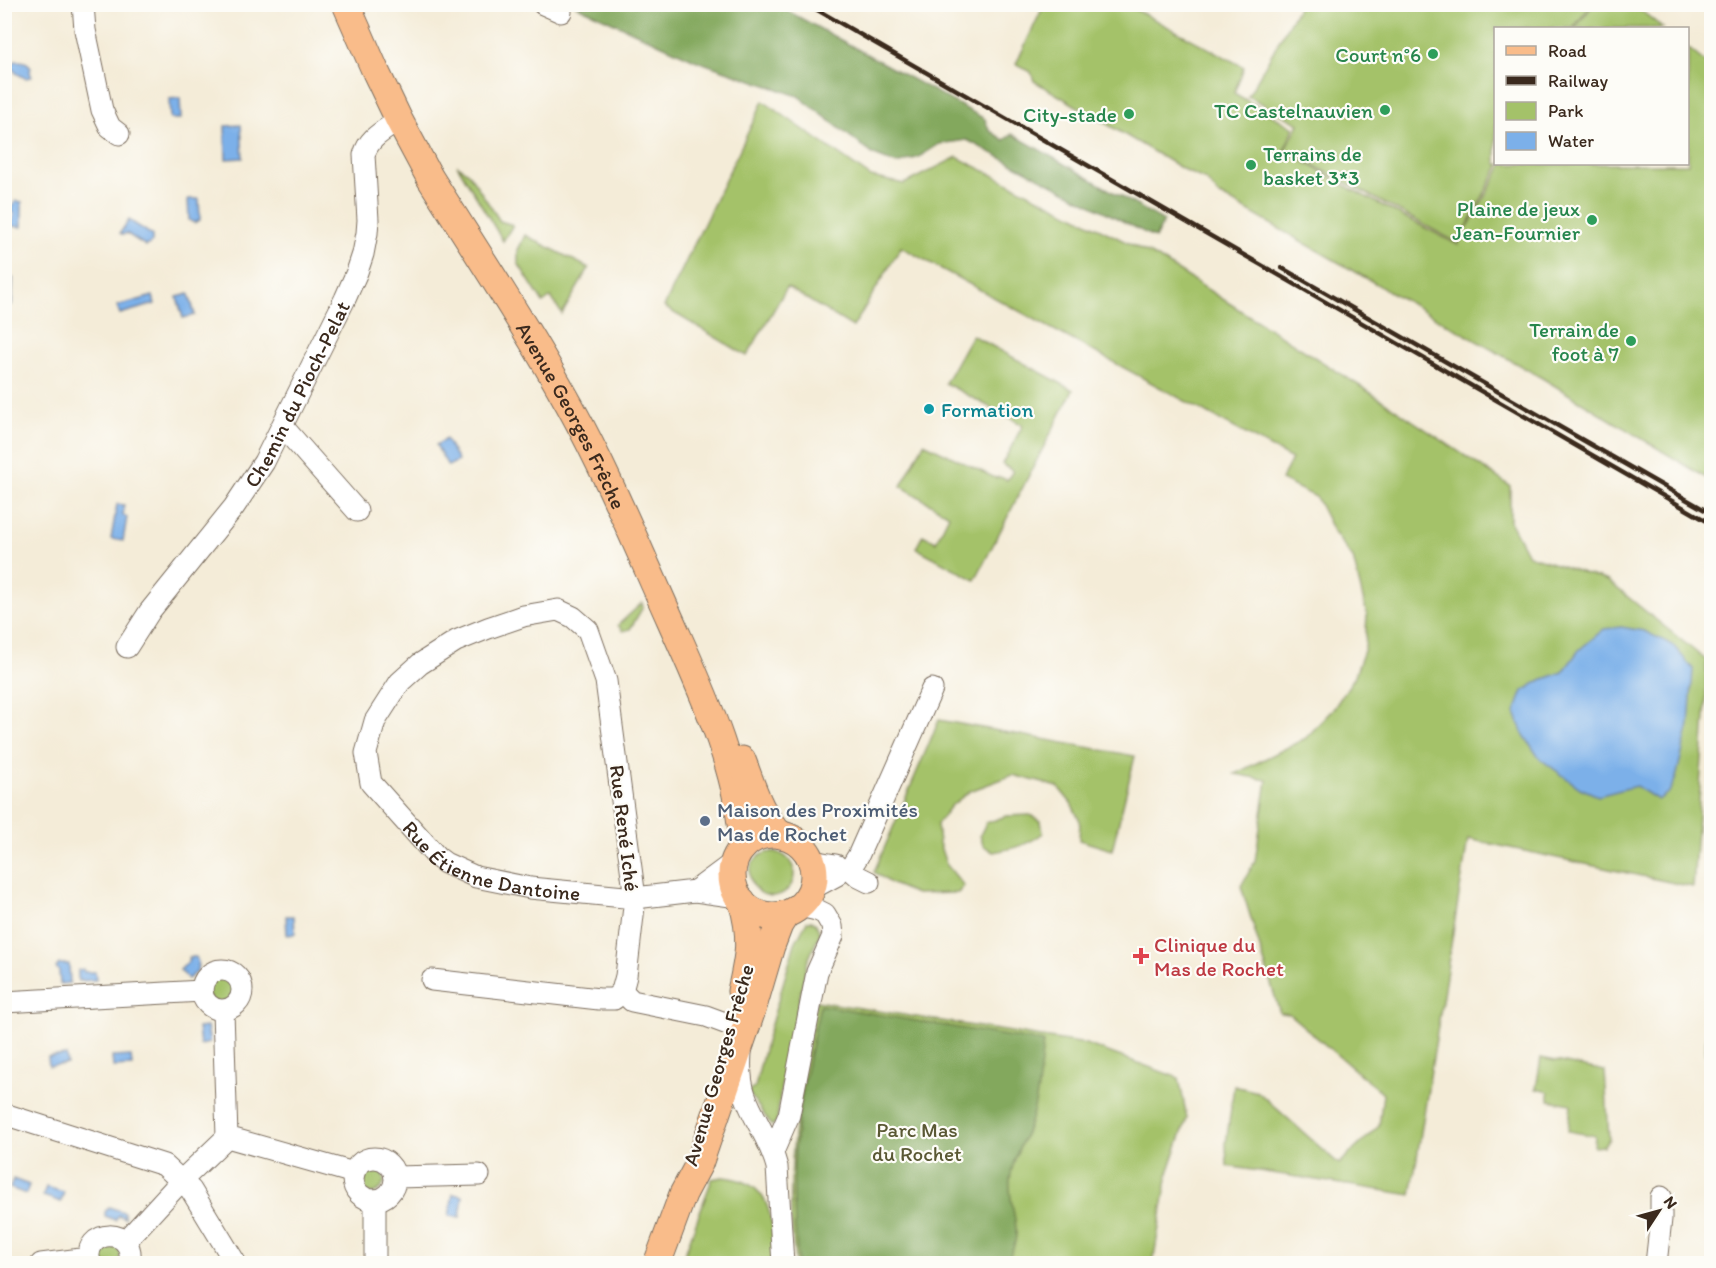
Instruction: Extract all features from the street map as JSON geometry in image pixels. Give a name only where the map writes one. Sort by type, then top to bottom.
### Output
[{"type":"main road","name":"Avenue Georges Frêche","points":[[346,4],[399,120],[430,178],[537,349],[570,407],[660,595],[717,729],[740,810],[739,854]]},
{"type":"main road","name":"Avenue Georges Frêche","points":[[362,4],[383,68],[399,101],[440,174],[533,321],[583,407],[689,633],[759,804],[771,826],[781,835]]},
{"type":"main road","points":[[771,834],[781,835],[799,844],[811,861],[814,878],[799,903],[774,916],[751,909],[740,899],[733,886],[732,874],[739,854],[751,840],[771,834]]},
{"type":"main road","name":"Avenue Georges Frêche","points":[[737,1033],[749,956],[749,929],[740,899]]},
{"type":"main road","name":"Avenue Georges Frêche","points":[[657,1263],[683,1194],[689,1158],[722,1064],[737,1033],[779,925],[799,903]]},
{"type":"street","points":[[83,4],[102,110],[110,127],[119,135]]},
{"type":"street","name":"Chemin du Pioch-Pelat","points":[[127,647],[150,611],[243,494],[283,427],[345,299],[363,254],[368,220],[364,155],[366,147],[376,135],[399,120]]},
{"type":"street","points":[[283,427],[357,511]]},
{"type":"street","name":"Rue René Iché","points":[[371,783],[366,753],[375,721],[400,682],[420,664],[456,641],[523,616],[558,610],[573,617],[588,630],[606,681],[635,898],[624,983]]},
{"type":"street","points":[[799,903],[845,869],[858,856],[932,689]]},
{"type":"street","name":"Rue Étienne Dantoine","points":[[371,783],[430,851],[445,863],[476,877],[530,888],[635,898],[696,891],[740,899]]},
{"type":"street","points":[[696,891],[739,854]]},
{"type":"street","points":[[811,861],[836,865],[869,882]]},
{"type":"street","points":[[773,1152],[789,1115],[817,972],[833,936],[832,926],[825,914],[799,903]]},
{"type":"street","points":[[217,971],[231,972],[236,975],[243,987],[240,1001],[236,1006],[223,1011],[207,1003],[202,992],[206,979],[217,971]]},
{"type":"street","points":[[432,980],[599,999],[614,999],[624,983]]},
{"type":"street","points":[[624,983],[632,1001],[696,1014],[737,1033],[741,1080],[745,1095],[773,1152],[777,1167],[783,1263]]},
{"type":"street","points":[[4,1002],[202,992]]},
{"type":"street","points":[[125,1242],[181,1181],[227,1137],[223,1011]]},
{"type":"street","points":[[4,1113],[164,1166],[191,1190],[237,1263]]},
{"type":"street","points":[[227,1137],[354,1173]]},
{"type":"street","points":[[376,1159],[388,1164],[395,1177],[392,1190],[388,1195],[368,1200],[358,1192],[354,1173],[362,1162],[376,1159]]},
{"type":"street","points":[[395,1177],[479,1175]]},
{"type":"street","points":[[1656,1263],[1661,1197]]},
{"type":"street","points":[[375,1200],[375,1263]]},
{"type":"street","points":[[41,1263],[90,1261],[92,1246],[101,1237],[114,1236],[125,1242],[131,1254],[129,1263]]},
{"type":"green space","name":"TC Castelnauvien","points":[[1300,4],[1591,4],[1574,27],[1494,27],[1494,165],[1499,165],[1458,243],[1285,150],[1299,124],[1248,96]]},
{"type":"green space","points":[[1594,4],[1634,5],[1662,27],[1576,27]]},
{"type":"green space","points":[[575,5],[777,5],[985,119],[989,130],[1004,140],[1012,134],[1164,221],[1155,238],[967,140],[939,144],[919,157],[897,164],[874,155],[798,96],[697,61]]},
{"type":"green space","name":"Plaine de jeux Jean-Fournier","points":[[1044,5],[1127,5],[1244,67],[1234,93],[1294,128],[1284,150],[1351,189],[1458,245],[1502,165],[1689,165],[1689,49],[1712,68],[1712,472],[1708,479],[1542,378],[1218,194],[1206,180],[1186,171],[1034,81],[1031,72],[1016,64]]},
{"type":"green space","points":[[763,101],[871,177],[904,184],[957,157],[1158,258],[1371,393],[1510,486],[1510,521],[1528,555],[1608,581],[1706,660],[1706,702],[1693,887],[1468,839],[1411,1195],[1227,1166],[1226,1144],[1234,1086],[1258,1092],[1339,1164],[1379,1126],[1383,1094],[1289,1014],[1280,1013],[1241,886],[1255,861],[1267,780],[1235,774],[1306,738],[1334,708],[1354,678],[1365,648],[1367,615],[1353,558],[1333,531],[1316,497],[1281,480],[1292,459],[901,247],[853,327],[787,287],[747,356],[664,307]]},
{"type":"green space","points":[[457,165],[469,174],[500,221],[513,225],[503,241]]},
{"type":"green space","points":[[525,235],[589,268],[562,314],[551,297],[543,303],[518,263],[518,250]]},
{"type":"green space","points":[[972,335],[1073,390],[975,580],[916,548],[923,535],[936,542],[949,515],[901,486],[924,443],[995,478],[1000,477],[1007,480],[1013,471],[1002,464],[1023,425],[945,383]]},
{"type":"green space","points":[[642,603],[643,607],[630,629],[623,631],[618,625]]},
{"type":"green space","points":[[939,720],[1135,756],[1112,850],[1079,840],[1080,821],[1071,803],[1058,787],[1013,775],[970,791],[951,806],[937,824],[939,843],[946,864],[964,886],[958,893],[916,894],[892,884],[874,872]]},
{"type":"green space","points":[[1030,815],[1041,821],[1043,833],[1032,841],[993,852],[983,845],[980,835],[986,823],[1006,816]]},
{"type":"green space","points":[[772,852],[787,859],[794,874],[787,889],[772,896],[757,889],[750,874],[757,859]]},
{"type":"green space","points":[[807,921],[816,924],[820,933],[807,963],[782,1081],[777,1121],[772,1126],[748,1092],[755,1087],[795,943]]},
{"type":"green space","points":[[221,976],[231,980],[235,990],[231,1000],[221,1004],[211,1000],[207,990],[211,980]]},
{"type":"green space","name":"Parc Mas du Rochet","points":[[816,1001],[1086,1044],[1179,1078],[1187,1118],[1168,1173],[1153,1263],[795,1264],[791,1219],[794,1133],[801,1080]]},
{"type":"green space","name":"Parc Mas du Rochet","points":[[820,1005],[1043,1042],[1034,1110],[1011,1172],[1010,1192],[1016,1231],[1012,1252],[1005,1263],[798,1264],[794,1203],[795,1146]]},
{"type":"green space","points":[[1707,1028],[1711,1029],[1711,1055],[1705,1054]]},
{"type":"green space","points":[[1541,1058],[1605,1071],[1609,1139],[1603,1146],[1594,1147],[1595,1136],[1568,1131],[1571,1104],[1549,1100],[1549,1092],[1536,1089]]},
{"type":"green space","points":[[371,1167],[381,1170],[384,1180],[381,1190],[371,1193],[361,1190],[358,1180],[361,1170]]},
{"type":"green space","points":[[722,1177],[739,1180],[752,1186],[761,1195],[771,1219],[775,1263],[681,1264],[712,1179]]},
{"type":"green space","points":[[108,1242],[121,1252],[119,1263],[96,1264],[95,1251]]},
{"type":"water","points":[[16,61],[25,62],[31,67],[32,77],[25,78],[16,73],[10,65]]},
{"type":"water","points":[[180,98],[181,119],[170,119],[169,99]]},
{"type":"water","points":[[241,125],[243,158],[226,159],[225,126]]},
{"type":"water","points":[[188,199],[199,199],[200,220],[194,223],[189,220]]},
{"type":"water","points":[[16,201],[22,202],[22,227],[11,226],[14,213],[11,212],[11,208]]},
{"type":"water","points":[[129,220],[152,235],[152,242],[146,246],[126,233],[123,235],[120,233]]},
{"type":"water","points":[[13,278],[12,305],[5,304],[5,280]]},
{"type":"water","points":[[189,294],[195,315],[183,318],[177,297]]},
{"type":"water","points":[[153,296],[155,304],[120,314],[117,306]]},
{"type":"water","points":[[446,439],[458,461],[448,466],[436,445]]},
{"type":"water","points":[[117,504],[124,505],[123,515],[127,517],[123,541],[111,539]]},
{"type":"water","points":[[1621,627],[1644,631],[1673,645],[1693,669],[1689,725],[1676,778],[1669,792],[1658,800],[1636,786],[1598,796],[1580,788],[1539,758],[1522,732],[1515,712],[1523,691],[1541,680],[1563,672],[1579,650],[1604,629]]},
{"type":"water","points":[[286,916],[294,916],[295,934],[287,935]]},
{"type":"water","points":[[189,957],[196,957],[198,962],[197,972],[188,979],[180,970],[188,962]]},
{"type":"water","points":[[59,964],[69,964],[70,983],[60,984],[59,971],[56,968]]},
{"type":"water","points":[[83,969],[84,972],[95,972],[96,980],[78,981],[78,970]]},
{"type":"water","points":[[207,1027],[210,1043],[200,1045],[198,1028]]},
{"type":"water","points":[[66,1055],[67,1064],[49,1066],[48,1057]]},
{"type":"water","points":[[131,1056],[132,1066],[113,1067],[112,1057]]},
{"type":"water","points":[[13,1179],[29,1185],[26,1194],[10,1188]]},
{"type":"water","points":[[46,1187],[64,1192],[61,1202],[43,1196]]},
{"type":"water","points":[[453,1194],[463,1196],[460,1217],[449,1216]]},
{"type":"water","points":[[109,1207],[124,1212],[125,1218],[119,1215],[115,1220],[105,1216]]},
{"type":"railway","points":[[807,4],[1712,524]]},
{"type":"railway","points":[[1282,268],[1712,514]]},
{"type":"place","name":"Court n°6","points":[[1433,54]]},
{"type":"place","name":"TC Castelnauvien","points":[[1385,110]]},
{"type":"place","name":"City-stade","points":[[1129,114]]},
{"type":"place","name":"Terrains de basket 3*3","points":[[1251,165]]},
{"type":"place","name":"Plaine de jeux Jean-Fournier","points":[[1592,220]]},
{"type":"place","name":"Terrain de foot à 7","points":[[1631,341]]},
{"type":"place","name":"Formation","points":[[929,409]]},
{"type":"place","name":"Maison des Proximités Mas de Rochet","points":[[705,821]]},
{"type":"place","name":"Clinique du Mas de Rochet","points":[[1141,956]]}]
